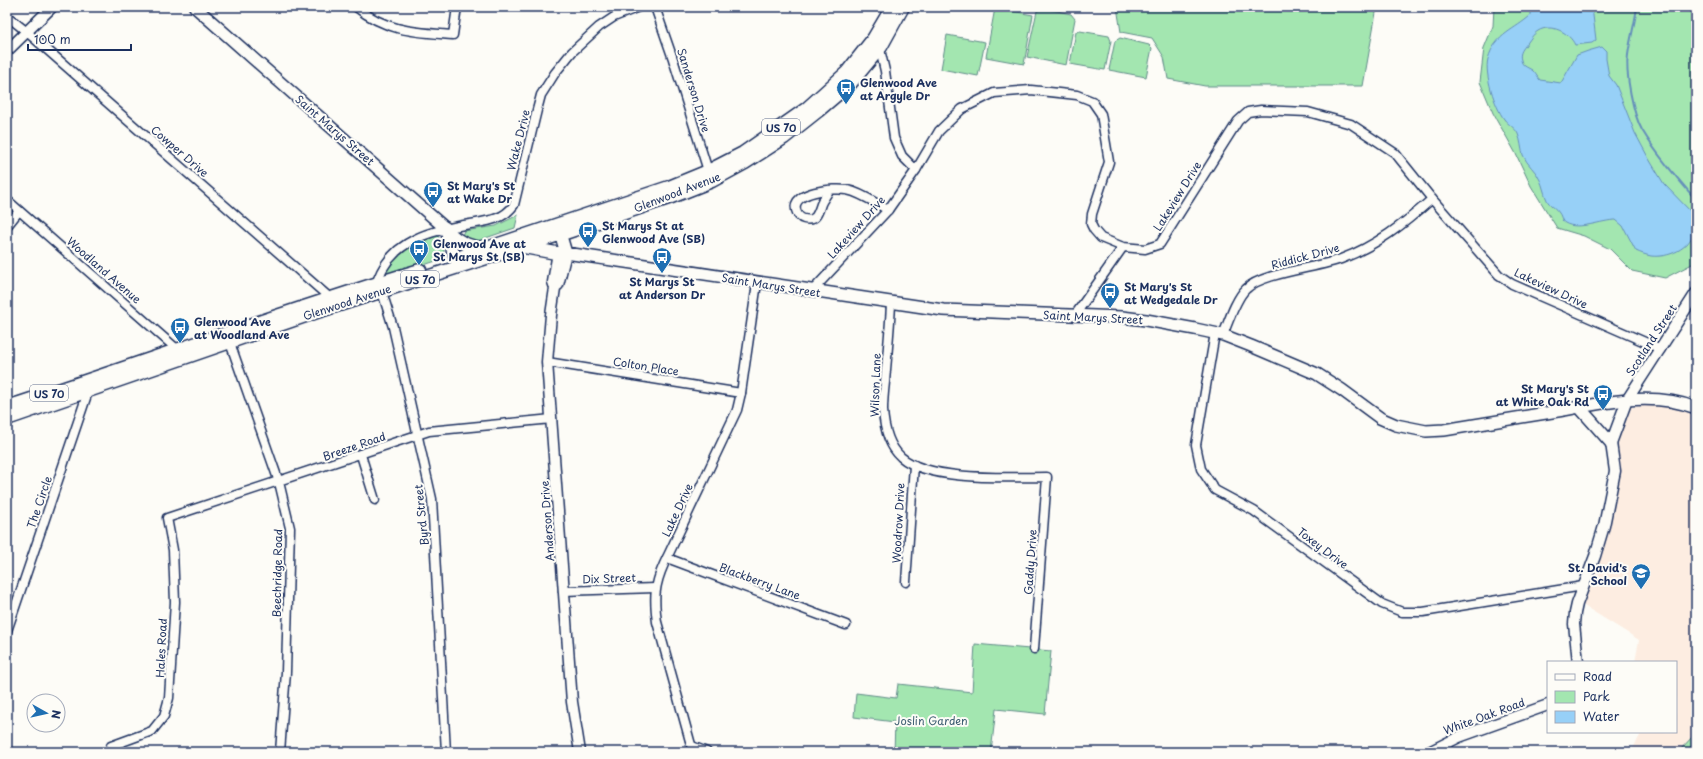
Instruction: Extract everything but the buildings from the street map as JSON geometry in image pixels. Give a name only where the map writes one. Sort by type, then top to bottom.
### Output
[{"type":"main road","name":"Saint Marys Street","points":[[195,7],[445,228],[457,262]]},
{"type":"main road","name":"Glenwood Avenue","points":[[877,43],[892,7]]},
{"type":"main road","name":"Glenwood Avenue","points":[[7,419],[88,392],[180,355],[331,302],[457,262],[520,246],[554,230],[669,187],[710,176],[745,163],[813,116],[851,83],[902,7]]},
{"type":"main road","points":[[445,228],[451,236],[465,245],[485,248]]},
{"type":"main road","points":[[520,246],[561,253],[554,230]]},
{"type":"main road","name":"Glenwood Avenue","points":[[457,262],[485,248],[554,230]]},
{"type":"main road","name":"Saint Marys Street","points":[[561,253],[943,310],[1075,315],[1146,320],[1219,334],[1292,362],[1317,374],[1380,418],[1408,428],[1426,431],[1444,430],[1627,400],[1666,400],[1681,402],[1696,408]]},
{"type":"main road","name":"Glenwood Avenue","points":[[7,407],[91,379],[180,355]]},
{"type":"main road","points":[[1580,408],[1611,443]]},
{"type":"street","points":[[7,51],[52,7]]},
{"type":"street","points":[[356,7],[369,17],[382,24],[400,29],[454,35],[457,7]]},
{"type":"street","name":"Wake Drive","points":[[380,287],[378,277],[387,261],[401,246],[421,235],[445,228],[492,220],[507,214],[514,205],[541,96],[572,52],[599,27],[614,17],[638,7]]},
{"type":"street","name":"Sanderson Drive","points":[[655,7],[710,176]]},
{"type":"street","name":"Cowper Drive","points":[[7,16],[27,32],[331,302]]},
{"type":"street","points":[[877,43],[894,138],[902,156],[916,170]]},
{"type":"street","name":"Lakeview Drive","points":[[812,291],[888,210],[916,170],[939,131],[962,109],[994,93],[1031,90],[1077,96],[1092,101],[1101,114],[1109,162],[1092,214],[1091,224],[1101,238],[1123,247],[1146,249],[1160,244],[1238,121],[1248,112],[1260,110],[1308,112],[1351,124],[1395,152],[1432,199],[1499,275],[1512,284],[1661,349]]},
{"type":"street","points":[[829,190],[846,190],[866,197],[888,210]]},
{"type":"street","name":"Riddick Drive","points":[[1219,334],[1246,289],[1265,278],[1341,259],[1364,249],[1390,234],[1432,199]]},
{"type":"street","name":"Woodland Avenue","points":[[7,200],[180,355]]},
{"type":"street","points":[[7,226],[19,211]]},
{"type":"street","points":[[1075,315],[1123,247]]},
{"type":"street","name":"Anderson Drive","points":[[561,253],[557,258],[553,282],[555,288],[550,321],[547,362],[572,702],[580,752]]},
{"type":"street","name":"Lake Drive","points":[[692,749],[657,622],[654,602],[655,588],[667,558],[737,410],[741,393],[757,283]]},
{"type":"street","name":"Byrd Street","points":[[380,287],[394,327],[432,499],[446,752]]},
{"type":"street","name":"Scotland Street","points":[[1627,400],[1696,293]]},
{"type":"street","name":"Wilson Lane","points":[[891,303],[883,409],[885,428],[891,444],[901,457],[914,465],[931,471],[953,474],[1047,477]]},
{"type":"street","name":"Toxey Drive","points":[[1219,334],[1196,445],[1201,469],[1216,490],[1254,511],[1382,604],[1402,612],[1424,612],[1583,586]]},
{"type":"street","name":"Beechridge Road","points":[[228,338],[279,482],[290,528],[286,672],[280,752]]},
{"type":"street","name":"Colton Place","points":[[547,362],[741,393]]},
{"type":"street","name":"The Circle","points":[[7,631],[88,392],[91,379]]},
{"type":"street","points":[[1578,661],[1574,624],[1575,613],[1583,586],[1600,542],[1614,480],[1615,463],[1611,443],[1627,400]]},
{"type":"street","name":"Breeze Road","points":[[168,518],[361,455],[429,431],[552,419]]},
{"type":"street","points":[[361,455],[375,500]]},
{"type":"street","name":"Woodrow Drive","points":[[906,582],[914,465]]},
{"type":"street","name":"Gaddy Drive","points":[[1034,649],[1047,477]]},
{"type":"street","name":"Hales Road","points":[[111,746],[152,731],[164,716],[169,698],[175,602],[173,550],[168,518]]},
{"type":"street","name":"Blackberry Lane","points":[[667,558],[846,625]]},
{"type":"street","name":"Dix Street","points":[[563,591],[655,588]]},
{"type":"street","name":"White Oak Road","points":[[1429,752],[1459,737],[1547,705]]},
{"type":"street","points":[[692,749],[707,752]]},
{"type":"shaded area","name":"St. David's School","points":[[1648,405],[1680,408],[1696,414],[1696,752],[1631,752],[1641,733],[1677,733],[1677,661],[1635,661],[1639,640],[1581,604],[1597,565],[1608,521],[1618,457],[1618,435],[1628,408]]},
{"type":"green space","points":[[1117,7],[1377,7],[1363,86],[1205,86],[1168,79],[1164,57],[1152,38],[1121,32]]},
{"type":"green space","points":[[1494,7],[1696,7],[1696,262],[1665,278],[1632,271],[1610,249],[1584,236],[1557,228],[1531,186],[1515,152],[1493,113],[1480,82],[1484,48],[1493,26]]},
{"type":"green space","points":[[995,8],[1033,15],[1024,64],[986,57]]},
{"type":"green space","points":[[1043,8],[1071,14],[1075,19],[1066,65],[1027,57],[1037,11]]},
{"type":"green space","points":[[1080,31],[1109,36],[1111,41],[1105,70],[1070,64],[1076,32]]},
{"type":"green space","points":[[947,35],[985,42],[978,76],[941,69]]},
{"type":"green space","points":[[1120,38],[1149,45],[1152,48],[1146,77],[1109,70],[1115,41]]},
{"type":"green space","points":[[518,215],[515,228],[474,242],[461,237],[464,231],[496,226]]},
{"type":"green space","points":[[437,235],[444,248],[442,257],[439,260],[387,277],[384,276],[383,271],[404,248]]},
{"type":"green space","name":"Joslin Garden","points":[[975,644],[1051,651],[1045,714],[996,709],[991,752],[894,752],[895,722],[854,717],[856,693],[896,698],[898,684],[972,692]]},
{"type":"green space","points":[[1696,733],[1696,752],[1678,752]]},
{"type":"water","points":[[1531,7],[1592,7],[1596,40],[1592,43],[1575,45],[1569,36],[1559,30],[1554,28],[1543,29],[1534,34],[1521,52],[1520,56],[1522,64],[1533,71],[1540,80],[1561,83],[1577,55],[1602,47],[1606,51],[1609,76],[1616,85],[1635,133],[1664,184],[1694,215],[1694,231],[1692,237],[1688,243],[1677,251],[1671,254],[1658,256],[1651,256],[1641,253],[1636,251],[1623,226],[1616,220],[1583,226],[1570,225],[1562,220],[1558,211],[1548,202],[1538,176],[1523,155],[1518,134],[1507,123],[1497,107],[1491,90],[1487,65],[1491,51],[1495,44],[1506,33],[1531,15]]},
{"type":"waterway","points":[[1637,7],[1627,63],[1629,82],[1636,114],[1642,130],[1654,148],[1696,200]]},
{"type":"place","name":"Glenwood Ave at Argyle Dr","points":[[846,105]]},
{"type":"place","name":"St Mary's St at Wake Dr","points":[[433,208]]},
{"type":"place","name":"St Marys St at Glenwood Ave (SB)","points":[[588,248]]},
{"type":"place","name":"Glenwood Ave at St Marys St (SB)","points":[[419,266]]},
{"type":"place","name":"St Marys St at Anderson Dr","points":[[662,274]]},
{"type":"place","name":"St Mary's St at Wedgedale Dr","points":[[1110,309]]},
{"type":"place","name":"Glenwood Ave at Woodland Ave","points":[[180,344]]},
{"type":"place","name":"St Mary's St at White Oak Rd","points":[[1603,411]]},
{"type":"place","name":"St. David's School","points":[[1641,590]]}]
